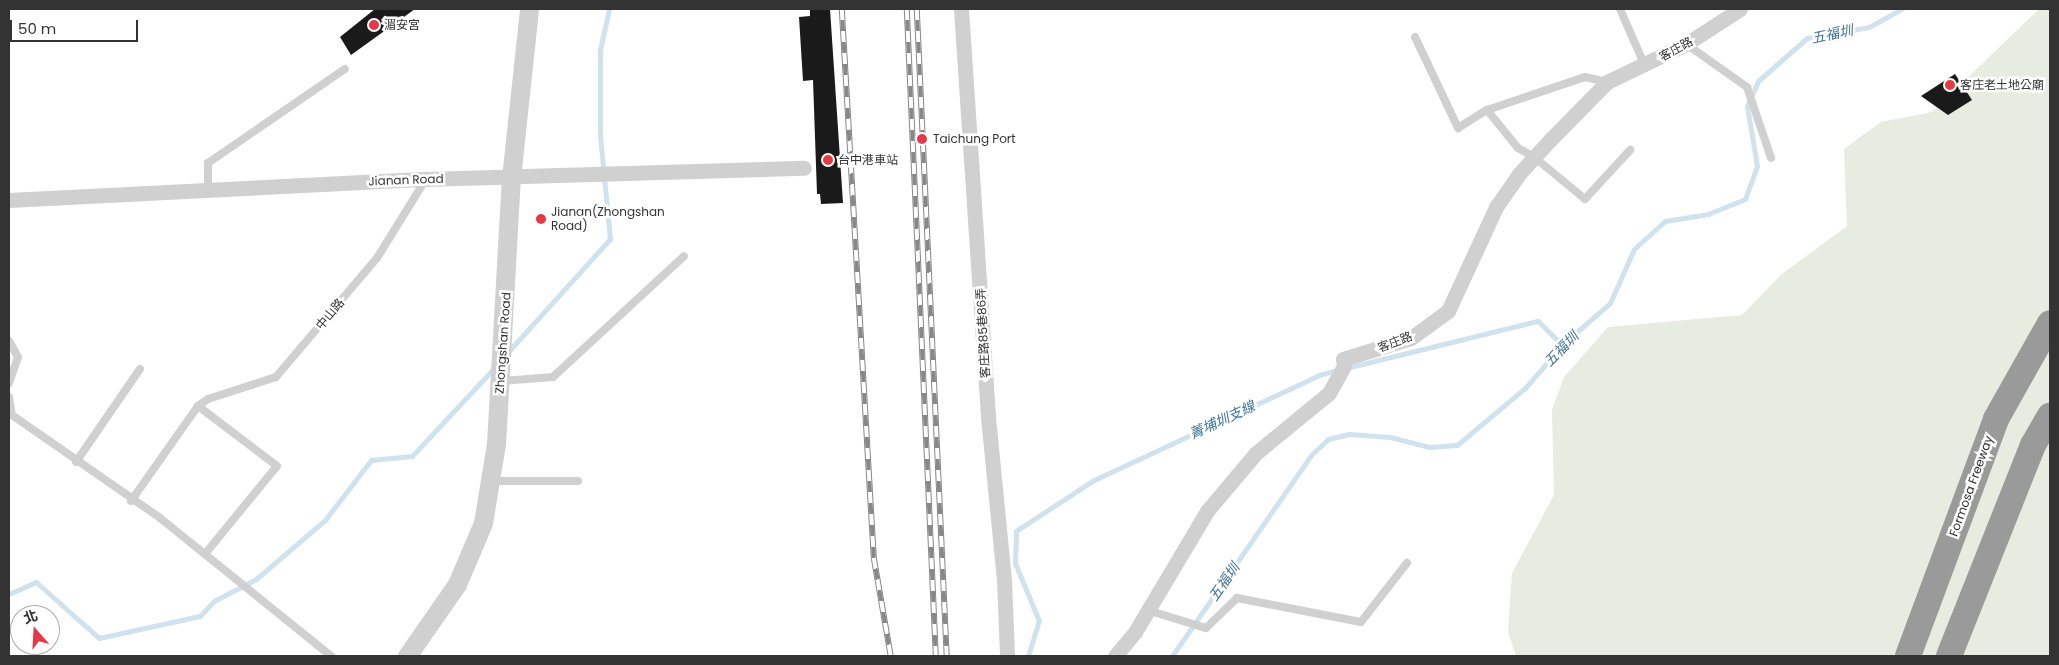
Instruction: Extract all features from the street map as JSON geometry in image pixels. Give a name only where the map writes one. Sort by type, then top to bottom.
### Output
[{"type":"highway","name":"Formosa Freeway","points":[[1908,656],[1996,419],[2050,323]]},
{"type":"highway","points":[[1951,651],[2033,445],[2050,415]]},
{"type":"street","name":"Zhongshan Road","points":[[415,652],[457,584],[483,522],[490,481],[500,381],[511,178],[529,9]]},
{"type":"street","name":"客庄路85巷86弄","points":[[961,9],[989,427],[1004,580],[1007,656]]},
{"type":"street","name":"客庄路","points":[[1115,656],[1135,632],[1207,511],[1256,453],[1329,393],[1344,366],[1343,359],[1411,338],[1448,310],[1496,207],[1534,157],[1608,82],[1645,66],[1686,44],[1740,9]]},
{"type":"street","name":"Jianan Road","points":[[9,200],[426,179],[804,168]]},
{"type":"lane","points":[[1620,9],[1645,66]]},
{"type":"lane","points":[[1415,38],[1458,128],[1487,110],[1584,77],[1608,82]]},
{"type":"lane","points":[[1686,44],[1747,87],[1771,158]]},
{"type":"lane","points":[[208,190],[208,163],[345,69]]},
{"type":"lane","points":[[1487,110],[1518,148],[1534,157],[1585,199],[1630,150]]},
{"type":"lane","name":"中山路","points":[[131,500],[198,406],[208,399],[276,378],[377,258],[426,179]]},
{"type":"lane","points":[[500,381],[553,378],[684,256]]},
{"type":"lane","points":[[9,341],[18,357],[9,383]]},
{"type":"lane","points":[[76,462],[140,369]]},
{"type":"lane","points":[[9,397],[12,415],[76,462],[160,518],[331,656]]},
{"type":"lane","points":[[198,406],[277,466],[205,554]]},
{"type":"lane","points":[[490,481],[578,481]]},
{"type":"lane","points":[[1147,610],[1206,628],[1237,598],[1361,622],[1407,563]]},
{"type":"shaded area","points":[[2039,9],[2050,9],[2050,656],[1516,656],[1508,632],[1512,573],[1554,495],[1552,410],[1564,377],[1608,327],[1742,315],[1782,274],[1847,226],[1844,149],[1881,122],[1932,112]]},
{"type":"building","name":"湄安宮","points":[[375,9],[415,9],[351,55],[340,37]]},
{"type":"building","points":[[810,9],[830,9],[843,203],[821,204],[820,194],[817,194],[813,80],[803,81],[799,17],[810,16]]},
{"type":"building","name":"客庄老土地公廟","points":[[1955,74],[1972,100],[1948,115],[1921,96]]},
{"type":"waterway","points":[[506,354],[610,239],[600,136],[600,50],[609,9]]},
{"type":"waterway","name":"五福圳","points":[[1172,656],[1311,455],[1328,439],[1349,434],[1390,437],[1429,447],[1457,445],[1525,388],[1562,345],[1610,303],[1634,249],[1665,221],[1708,214],[1745,199],[1757,166],[1747,106],[1758,81],[1807,38],[1869,27],[1902,9]]},
{"type":"waterway","name":"菁埔圳支線","points":[[1346,368],[1538,321],[1562,345]]},
{"type":"waterway","points":[[9,594],[36,582],[99,638],[200,616],[214,601],[256,579],[325,520],[371,460],[412,456],[494,368]]},
{"type":"waterway","name":"菁埔圳支線","points":[[1028,656],[1039,621],[1015,563],[1016,531],[1092,481],[1319,375],[1338,370]]},
{"type":"railway","points":[[842,9],[874,558],[891,656]]},
{"type":"railway","points":[[907,9],[936,656]]},
{"type":"railway","points":[[917,9],[947,656]]},
{"type":"place","name":"湄安宮","points":[[374,25]]},
{"type":"place","name":"客庄老土地公廟","points":[[1950,85]]},
{"type":"place","name":"Taichung Port","points":[[922,139]]},
{"type":"place","name":"台中港車站","points":[[828,160]]},
{"type":"place","name":"Jianan(Zhongshan Road)","points":[[541,219]]}]
